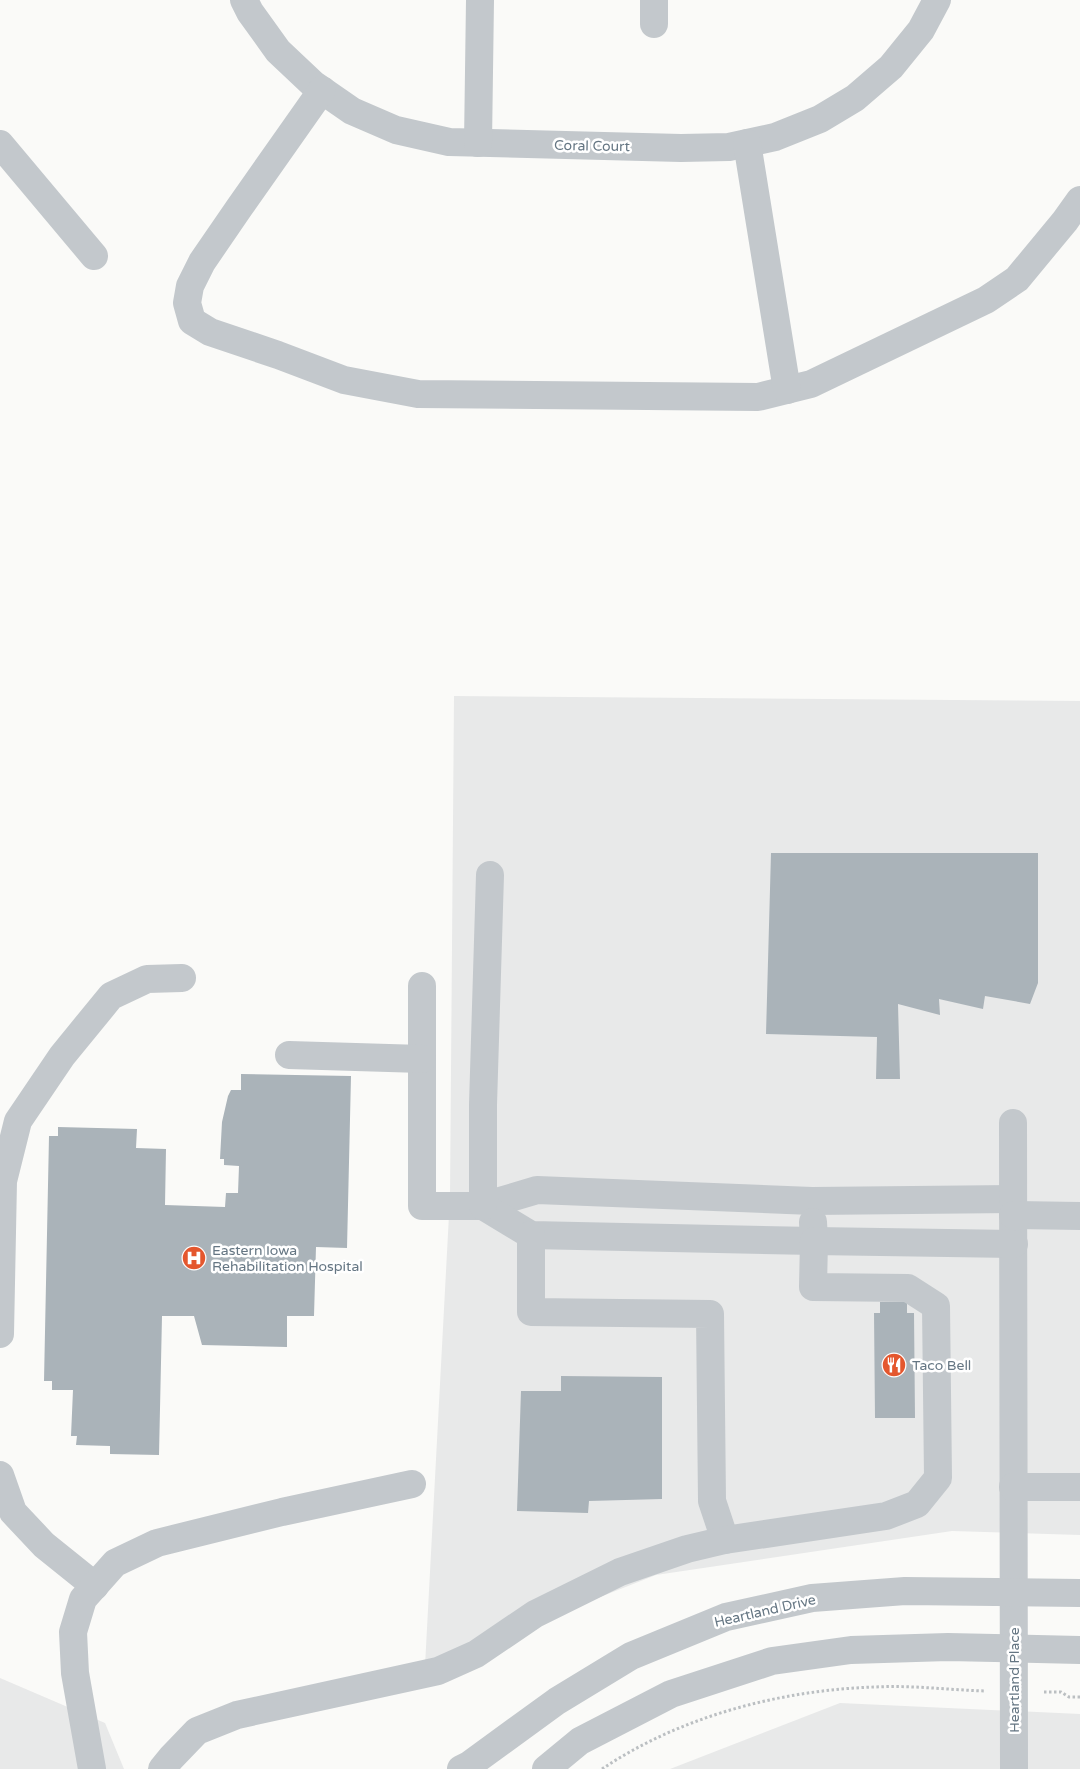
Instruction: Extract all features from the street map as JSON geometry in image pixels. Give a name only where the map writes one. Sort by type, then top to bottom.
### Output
[{"type":"street","name":"Coral Court","points":[[244,0],[250,12],[278,51],[313,84],[352,111],[396,130],[449,142],[681,148],[729,147],[775,137],[820,119],[854,98],[891,67],[921,30],[937,0]]},
{"type":"street","points":[[478,143],[480,0]]},
{"type":"street","points":[[322,90],[202,262],[190,286],[187,303],[192,321],[210,332],[344,380],[418,394],[758,398],[811,384],[986,300],[1017,279],[1080,200]]},
{"type":"street","points":[[748,143],[787,390]]},
{"type":"street","points":[[0,144],[94,256]]},
{"type":"street","points":[[483,1206],[483,1105],[490,875]]},
{"type":"street","points":[[0,1334],[3,1181],[18,1121],[62,1056],[111,996],[148,979],[182,978]]},
{"type":"street","points":[[422,986],[422,1206],[483,1206],[537,1190],[1013,1207],[1080,1216]]},
{"type":"street","points":[[289,1055],[422,1059]]},
{"type":"street","name":"Heartland Place","points":[[1013,1123],[1014,1769]]},
{"type":"street","points":[[162,1769],[197,1731],[237,1715],[438,1670],[476,1654],[535,1614],[620,1572],[687,1549],[725,1540],[886,1516],[917,1504],[938,1478],[936,1306],[908,1288],[813,1287],[814,1241],[812,1201]]},
{"type":"street","points":[[483,1206],[531,1235],[1014,1244]]},
{"type":"street","points":[[531,1235],[531,1312],[710,1314],[712,1501],[725,1540]]},
{"type":"street","points":[[0,1475],[13,1512],[44,1545],[94,1586]]},
{"type":"street","points":[[92,1769],[75,1673],[72,1632],[82,1599],[115,1563],[157,1543],[282,1512],[412,1484]]},
{"type":"street","points":[[1013,1487],[1080,1487]]},
{"type":"street","name":"Heartland Drive","points":[[461,1769],[469,1766],[557,1701],[631,1656],[726,1617],[812,1598],[905,1591],[1080,1593]]},
{"type":"street","points":[[546,1769],[580,1741],[670,1694],[772,1661],[851,1650],[948,1647],[1080,1650]]},
{"type":"path","points":[[602,1769],[649,1742],[693,1723],[737,1708],[784,1697],[829,1690],[876,1686],[982,1691]]},
{"type":"path","points":[[1061,1692],[1069,1697],[1080,1697]]},
{"type":"shaded area","points":[[454,696],[1080,701],[1080,1535],[952,1531],[656,1575],[425,1666],[450,1196]]},
{"type":"shaded area","points":[[0,1678],[105,1723],[124,1769],[0,1769]]},
{"type":"shaded area","points":[[840,1703],[1080,1714],[1080,1769],[670,1769]]},
{"type":"building","points":[[771,853],[1038,853],[1038,983],[1030,1004],[985,996],[983,1009],[939,999],[940,1015],[898,1004],[900,1079],[876,1079],[877,1037],[766,1034]]},
{"type":"building","name":"Eastern Iowa Rehabilitation Hospital","points":[[241,1074],[351,1076],[347,1248],[316,1247],[314,1316],[287,1316],[287,1347],[202,1345],[194,1316],[162,1316],[159,1455],[110,1454],[110,1446],[76,1445],[77,1436],[71,1436],[73,1390],[52,1390],[52,1381],[44,1381],[49,1136],[58,1136],[58,1127],[137,1129],[136,1148],[166,1149],[165,1205],[225,1207],[226,1193],[238,1193],[239,1166],[224,1165],[224,1159],[220,1159],[222,1122],[231,1090],[241,1090]]},
{"type":"building","name":"Taco Bell","points":[[880,1302],[907,1302],[907,1313],[914,1313],[915,1418],[875,1418],[874,1313],[880,1313]]},
{"type":"building","points":[[561,1376],[662,1377],[662,1499],[589,1501],[588,1513],[517,1511],[521,1391],[561,1391]]},
{"type":"place","name":"Eastern Iowa Rehabilitation Hospital","points":[[194,1258]]},
{"type":"place","name":"Taco Bell","points":[[894,1365]]}]
